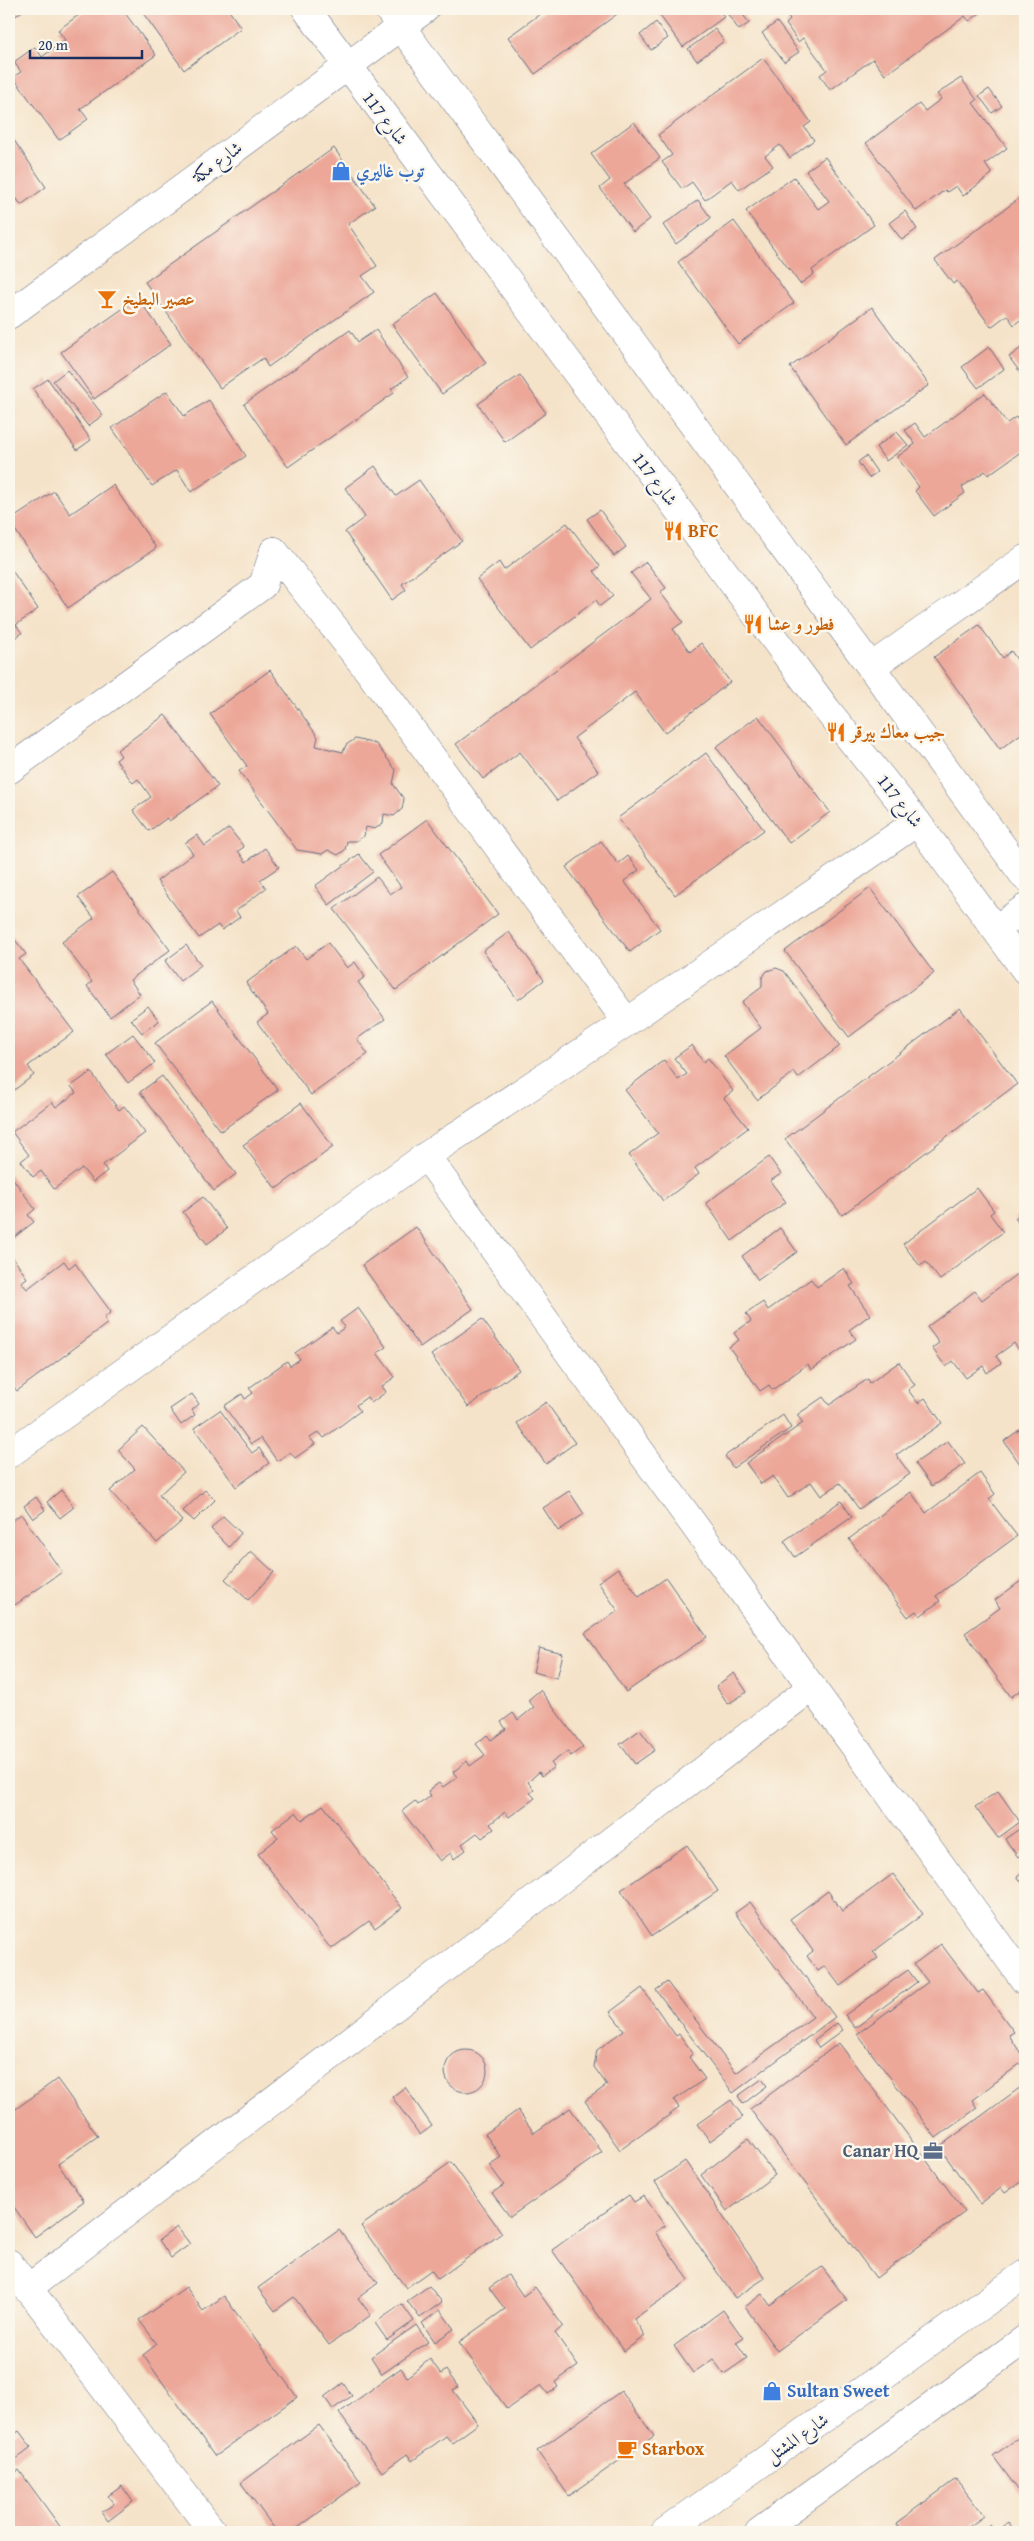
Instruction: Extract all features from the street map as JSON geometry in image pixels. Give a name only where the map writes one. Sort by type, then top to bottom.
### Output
[{"type":"street","name":"شارع 117","points":[[306,9],[827,710],[917,822],[1025,970]]},
{"type":"street","name":"شارع مكة","points":[[9,315],[347,66],[394,18],[425,9]]},
{"type":"street","points":[[394,18],[1025,877]]},
{"type":"street","points":[[9,770],[263,585],[274,551],[367,669],[627,1022]]},
{"type":"street","points":[[871,667],[1025,558]]},
{"type":"street","points":[[9,1454],[426,1156],[627,1022],[917,822]]},
{"type":"street","points":[[996,929],[1025,908]]},
{"type":"street","points":[[426,1156],[1025,1981]]},
{"type":"street","points":[[27,2289],[812,1687]]},
{"type":"street","points":[[9,2263],[214,2532]]},
{"type":"street","name":"شارع المشتل","points":[[665,2532],[1025,2274]]},
{"type":"street","points":[[758,2532],[1025,2339]]},
{"type":"building","points":[[9,9],[25,9],[9,21]]},
{"type":"building","points":[[87,9],[122,9],[156,55],[80,109],[88,119],[59,140],[13,77],[21,72],[14,62],[35,47],[42,57],[65,40],[58,30]]},
{"type":"building","points":[[140,9],[228,9],[241,28],[184,70]]},
{"type":"building","points":[[547,9],[624,9],[535,74],[508,37]]},
{"type":"building","points":[[655,9],[718,9],[724,17],[683,47]]},
{"type":"building","points":[[724,9],[739,9],[749,23],[739,30]]},
{"type":"building","points":[[792,9],[982,9],[983,11],[969,21],[965,16],[885,75],[873,59],[830,90],[820,75],[827,70],[803,38],[798,42],[786,24],[790,20],[786,14]]},
{"type":"building","points":[[656,22],[668,38],[651,50],[640,35]]},
{"type":"building","points":[[777,22],[799,52],[784,62],[762,33]]},
{"type":"building","points":[[715,29],[724,41],[697,61],[688,49]]},
{"type":"building","points":[[763,58],[811,122],[804,127],[814,140],[790,158],[780,145],[765,156],[773,166],[739,190],[732,180],[705,200],[692,182],[682,189],[662,162],[672,155],[658,135]]},
{"type":"building","points":[[961,78],[977,100],[973,103],[1007,148],[985,164],[992,174],[963,196],[956,186],[947,192],[945,190],[916,211],[866,143],[919,104],[925,111],[941,99],[937,94]]},
{"type":"building","points":[[989,89],[1002,106],[992,113],[979,96]]},
{"type":"building","points":[[634,122],[660,158],[624,184],[650,219],[633,232],[600,188],[610,180],[591,154]]},
{"type":"building","points":[[9,133],[46,187],[21,205],[17,199],[9,205]]},
{"type":"building","points":[[334,148],[375,206],[348,224],[377,266],[362,276],[374,292],[268,367],[263,358],[220,388],[145,282]]},
{"type":"building","points":[[825,157],[874,225],[812,270],[814,274],[800,284],[746,211],[794,177],[818,209],[829,201],[806,171]]},
{"type":"building","points":[[1024,195],[1025,274],[1020,278],[1025,285],[1025,316],[1014,325],[1007,315],[991,327],[957,281],[953,284],[935,260]]},
{"type":"building","points":[[698,200],[711,218],[676,244],[663,225]]},
{"type":"building","points":[[905,211],[917,229],[902,240],[889,223]]},
{"type":"building","points":[[734,221],[794,303],[738,344],[678,262]]},
{"type":"building","points":[[437,293],[486,363],[442,394],[392,324]]},
{"type":"building","points":[[138,298],[171,344],[94,399],[61,352]]},
{"type":"building","points":[[872,307],[929,385],[846,445],[790,367]]},
{"type":"building","points":[[350,330],[358,342],[376,330],[408,377],[391,389],[394,393],[288,467],[244,404]]},
{"type":"building","points":[[1025,345],[1025,379],[1009,357]]},
{"type":"building","points":[[989,347],[1004,369],[978,388],[962,367]]},
{"type":"building","points":[[67,370],[103,415],[88,426],[53,381]]},
{"type":"building","points":[[520,375],[546,413],[505,442],[478,404]]},
{"type":"building","points":[[48,379],[91,440],[77,450],[33,389]]},
{"type":"building","points":[[167,391],[184,416],[209,400],[246,456],[191,492],[177,470],[152,486],[112,428]]},
{"type":"building","points":[[985,393],[1007,423],[1016,417],[1025,430],[1025,449],[988,475],[985,471],[962,487],[965,493],[934,516],[915,491],[919,487],[897,457],[915,444],[905,430],[915,423],[925,437]]},
{"type":"building","points":[[897,432],[908,445],[886,461],[876,447]]},
{"type":"building","points":[[866,456],[877,472],[869,478],[858,462]]},
{"type":"building","points":[[375,466],[396,496],[419,480],[462,541],[402,584],[406,590],[392,600],[345,532],[365,517],[345,488]]},
{"type":"building","points":[[113,485],[156,548],[68,608],[9,521],[54,491],[70,514]]},
{"type":"building","points":[[600,510],[626,547],[614,556],[587,519]]},
{"type":"building","points":[[567,523],[600,566],[594,571],[613,596],[600,606],[596,600],[530,650],[477,579],[499,562],[504,570]]},
{"type":"building","points":[[646,562],[666,588],[660,592],[683,622],[673,629],[690,652],[701,643],[730,682],[665,733],[635,692],[574,738],[598,771],[557,801],[520,752],[483,779],[456,744],[651,599],[631,573]]},
{"type":"building","points":[[9,566],[38,609],[16,625],[22,633],[9,642]]},
{"type":"building","points":[[979,625],[1003,658],[1011,651],[1025,671],[1025,731],[1000,749],[934,657]]},
{"type":"building","points":[[270,670],[318,737],[316,746],[343,752],[346,745],[355,739],[376,744],[396,770],[393,784],[404,799],[402,809],[394,816],[384,814],[383,823],[375,829],[366,827],[364,836],[356,841],[347,841],[345,850],[338,855],[328,850],[322,854],[297,850],[239,771],[247,766],[210,714]]},
{"type":"building","points":[[165,715],[218,786],[169,821],[167,818],[149,831],[133,810],[151,797],[138,779],[133,783],[116,760],[121,756],[117,750]]},
{"type":"building","points":[[758,716],[830,812],[789,843],[716,747]]},
{"type":"building","points":[[706,753],[764,830],[675,895],[618,818]]},
{"type":"building","points":[[427,819],[498,914],[396,990],[334,909],[377,877],[390,894],[401,887],[378,855]]},
{"type":"building","points":[[229,828],[244,847],[238,851],[246,862],[265,848],[279,867],[260,880],[266,888],[236,911],[240,917],[222,930],[218,925],[199,938],[157,881],[193,854],[185,843],[197,835],[205,846]]},
{"type":"building","points":[[601,841],[618,864],[628,856],[639,870],[624,881],[660,929],[630,952],[566,867]]},
{"type":"building","points":[[359,854],[373,872],[329,905],[315,886]]},
{"type":"building","points":[[112,872],[170,950],[130,980],[140,994],[110,1017],[87,986],[92,982],[62,942],[94,918],[78,897]]},
{"type":"building","points":[[870,888],[934,973],[849,1037],[785,951]]},
{"type":"building","points":[[9,932],[26,954],[19,959],[74,1032],[28,1066],[34,1075],[9,1094]]},
{"type":"building","points":[[509,932],[544,980],[518,1000],[483,951]]},
{"type":"building","points":[[328,943],[347,968],[355,962],[365,977],[358,982],[385,1019],[357,1039],[368,1054],[311,1095],[257,1022],[268,1014],[246,983],[296,946],[306,959]]},
{"type":"building","points":[[186,945],[201,965],[180,981],[165,961]]},
{"type":"building","points":[[776,968],[784,971],[840,1046],[798,1078],[794,1072],[757,1100],[724,1056],[761,1028],[742,1002],[762,987],[762,978],[767,971]]},
{"type":"building","points":[[212,1001],[278,1090],[221,1131],[155,1043]]},
{"type":"building","points":[[148,1006],[159,1021],[142,1033],[131,1019]]},
{"type":"building","points":[[960,1008],[1017,1084],[842,1215],[785,1139]]},
{"type":"building","points":[[133,1034],[155,1063],[128,1083],[106,1054]]},
{"type":"building","points":[[692,1045],[703,1062],[708,1058],[733,1091],[724,1098],[748,1128],[695,1168],[699,1174],[663,1201],[629,1155],[658,1133],[625,1090],[664,1060],[678,1080],[687,1074],[674,1058]]},
{"type":"building","points":[[91,1072],[119,1110],[124,1106],[145,1133],[103,1165],[107,1171],[93,1182],[82,1168],[54,1189],[41,1171],[33,1177],[21,1161],[29,1155],[12,1132],[52,1102],[56,1107],[76,1093],[71,1086]]},
{"type":"building","points":[[162,1076],[236,1174],[214,1191],[140,1092]]},
{"type":"building","points":[[301,1103],[333,1147],[276,1189],[243,1145]]},
{"type":"building","points":[[769,1157],[781,1174],[770,1181],[786,1202],[732,1241],[706,1203]]},
{"type":"building","points":[[9,1173],[35,1209],[28,1215],[34,1222],[9,1241]]},
{"type":"building","points":[[977,1188],[994,1211],[990,1214],[1003,1232],[940,1280],[926,1262],[920,1266],[903,1244]]},
{"type":"building","points":[[203,1197],[227,1229],[207,1244],[183,1212]]},
{"type":"building","points":[[1025,1210],[1025,1232],[1015,1218]]},
{"type":"building","points":[[416,1227],[473,1309],[420,1347],[362,1265]]},
{"type":"building","points":[[780,1228],[797,1252],[758,1280],[742,1256]]},
{"type":"building","points":[[9,1252],[27,1278],[21,1282],[27,1289],[64,1261],[69,1268],[75,1263],[111,1312],[104,1318],[108,1323],[17,1391],[12,1385],[9,1388]]},
{"type":"building","points":[[844,1268],[854,1284],[850,1286],[870,1315],[849,1330],[856,1339],[811,1370],[808,1364],[772,1390],[769,1385],[760,1391],[729,1347],[739,1340],[734,1333],[751,1321],[746,1314],[763,1302],[768,1310],[811,1279],[817,1287]]},
{"type":"building","points":[[1022,1270],[1025,1275],[1025,1358],[1014,1343],[996,1356],[1001,1363],[987,1373],[983,1366],[966,1378],[953,1361],[946,1367],[932,1348],[939,1343],[927,1327],[975,1291],[982,1300]]},
{"type":"building","points":[[358,1308],[386,1347],[377,1353],[395,1377],[382,1386],[386,1392],[371,1403],[367,1397],[356,1405],[360,1411],[324,1438],[319,1432],[310,1438],[315,1444],[295,1458],[290,1452],[277,1461],[261,1438],[251,1444],[224,1406],[242,1394],[245,1399],[253,1393],[249,1388],[287,1361],[290,1366],[300,1359],[295,1353],[332,1327],[337,1333],[345,1327],[340,1321]]},
{"type":"building","points":[[482,1319],[519,1370],[468,1407],[431,1355]]},
{"type":"building","points":[[899,1362],[915,1385],[908,1390],[918,1403],[925,1398],[942,1423],[896,1455],[910,1474],[859,1509],[840,1483],[821,1496],[811,1482],[788,1498],[773,1476],[761,1484],[746,1463],[803,1423],[797,1415],[823,1397],[829,1405],[868,1379],[870,1383]]},
{"type":"building","points":[[192,1394],[199,1404],[192,1410],[195,1415],[181,1425],[170,1409]]},
{"type":"building","points":[[546,1402],[575,1443],[546,1464],[517,1423]]},
{"type":"building","points":[[220,1410],[252,1453],[259,1448],[269,1463],[236,1487],[194,1428]]},
{"type":"building","points":[[783,1415],[791,1428],[733,1468],[725,1456]]},
{"type":"building","points":[[1025,1426],[1025,1471],[1004,1441]]},
{"type":"building","points":[[143,1427],[184,1472],[159,1495],[182,1521],[157,1543],[110,1491],[135,1469],[118,1450]]},
{"type":"building","points":[[948,1441],[965,1464],[932,1486],[915,1463]]},
{"type":"building","points":[[980,1473],[995,1494],[989,1499],[1017,1536],[936,1596],[940,1601],[920,1616],[916,1611],[908,1617],[849,1539],[911,1492],[926,1513]]},
{"type":"building","points":[[61,1490],[74,1507],[60,1518],[47,1502]]},
{"type":"building","points":[[205,1490],[215,1500],[194,1521],[183,1511]]},
{"type":"building","points":[[569,1491],[584,1514],[558,1531],[543,1508]]},
{"type":"building","points":[[36,1497],[45,1510],[33,1519],[24,1506]]},
{"type":"building","points":[[841,1501],[852,1517],[795,1557],[784,1541]]},
{"type":"building","points":[[21,1514],[62,1572],[15,1605],[9,1595],[9,1523]]},
{"type":"building","points":[[223,1516],[241,1533],[229,1547],[211,1529]]},
{"type":"building","points":[[251,1551],[274,1572],[248,1600],[225,1579]]},
{"type":"building","points":[[618,1568],[639,1597],[666,1578],[707,1637],[626,1692],[585,1633],[618,1611],[598,1582]]},
{"type":"building","points":[[1025,1578],[1025,1687],[1011,1697],[965,1633],[1000,1608],[995,1600]]},
{"type":"building","points":[[539,1648],[563,1654],[557,1678],[533,1672]]},
{"type":"building","points":[[734,1673],[747,1692],[728,1704],[716,1686]]},
{"type":"building","points":[[540,1690],[583,1747],[571,1756],[568,1751],[551,1763],[554,1767],[542,1776],[539,1772],[528,1782],[534,1790],[530,1793],[535,1798],[509,1817],[505,1812],[490,1824],[494,1829],[482,1838],[477,1833],[462,1844],[466,1850],[454,1859],[451,1853],[440,1861],[402,1811],[415,1801],[418,1805],[431,1796],[428,1791],[439,1783],[443,1787],[457,1777],[453,1772],[467,1761],[470,1766],[485,1755],[476,1744],[487,1735],[491,1740],[506,1729],[501,1722],[513,1713],[518,1720],[534,1707],[528,1700]]},
{"type":"building","points":[[640,1730],[655,1750],[635,1764],[620,1744]]},
{"type":"building","points":[[998,1791],[1020,1822],[998,1838],[975,1807]]},
{"type":"building","points":[[323,1805],[402,1908],[375,1928],[369,1921],[331,1949],[258,1854],[278,1838],[272,1830],[296,1812],[302,1820]]},
{"type":"building","points":[[1025,1825],[1025,1852],[1018,1857],[1005,1839]]},
{"type":"building","points":[[687,1845],[718,1891],[652,1936],[621,1890]]},
{"type":"building","points":[[1025,1870],[1025,1887],[1017,1876]]},
{"type":"building","points":[[893,1874],[923,1914],[873,1952],[878,1958],[840,1986],[825,1966],[818,1971],[807,1956],[813,1951],[790,1919],[828,1891],[842,1911]]},
{"type":"building","points":[[750,1902],[835,2017],[733,2093],[656,1990],[667,1982],[736,2073],[813,2017],[735,1913]]},
{"type":"building","points":[[941,1944],[978,1993],[983,1990],[1014,2032],[1009,2035],[1025,2060],[972,2100],[977,2108],[936,2138],[857,2034],[928,1982],[914,1964]]},
{"type":"building","points":[[908,1970],[917,1982],[855,2028],[845,2015]]},
{"type":"building","points":[[642,1988],[676,2036],[679,2034],[693,2053],[689,2057],[705,2079],[674,2100],[679,2108],[620,2150],[585,2101],[607,2085],[594,2067],[597,2050],[624,2030],[610,2012]]},
{"type":"building","points":[[837,2023],[843,2030],[819,2048],[814,2040]]},
{"type":"building","points":[[839,2043],[965,2212],[876,2278],[750,2109]]},
{"type":"building","points":[[466,2050],[481,2056],[487,2071],[481,2086],[466,2092],[451,2086],[445,2071],[451,2056]]},
{"type":"building","points":[[57,2079],[98,2136],[58,2164],[84,2201],[35,2237],[9,2200],[9,2114]]},
{"type":"building","points":[[762,2079],[767,2086],[743,2104],[738,2096]]},
{"type":"building","points":[[1025,2084],[1025,2179],[1005,2193],[1001,2188],[980,2204],[939,2147]]},
{"type":"building","points":[[405,2087],[432,2126],[420,2135],[392,2097]]},
{"type":"building","points":[[731,2100],[743,2117],[710,2141],[697,2124]]},
{"type":"building","points":[[570,2108],[602,2152],[510,2217],[492,2193],[504,2185],[489,2165],[501,2157],[485,2134],[518,2110],[534,2133]]},
{"type":"building","points":[[748,2139],[775,2175],[727,2211],[701,2175]]},
{"type":"building","points":[[685,2161],[765,2278],[735,2298],[655,2182]]},
{"type":"building","points":[[451,2162],[502,2233],[438,2279],[431,2270],[406,2288],[361,2226]]},
{"type":"building","points":[[629,2195],[634,2202],[644,2196],[665,2226],[655,2232],[689,2280],[634,2319],[645,2336],[624,2351],[552,2250]]},
{"type":"building","points":[[177,2227],[190,2244],[171,2258],[159,2240]]},
{"type":"building","points":[[339,2230],[378,2283],[358,2298],[371,2315],[329,2345],[294,2297],[275,2311],[258,2288]]},
{"type":"building","points":[[822,2267],[847,2300],[777,2351],[745,2307],[762,2294],[770,2305]]},
{"type":"building","points":[[508,2275],[523,2296],[535,2287],[563,2326],[555,2333],[578,2366],[555,2382],[558,2387],[548,2394],[541,2385],[507,2409],[459,2342],[505,2309],[489,2288]]},
{"type":"building","points":[[429,2286],[442,2302],[420,2318],[407,2301]]},
{"type":"building","points":[[186,2287],[203,2311],[224,2296],[297,2397],[215,2456],[143,2355],[157,2344],[139,2320]]},
{"type":"building","points":[[402,2304],[414,2321],[387,2340],[375,2323]]},
{"type":"building","points":[[440,2310],[454,2329],[435,2342],[422,2323]]},
{"type":"building","points":[[723,2310],[743,2338],[736,2342],[747,2358],[724,2374],[713,2359],[693,2373],[674,2346]]},
{"type":"building","points":[[416,2325],[428,2342],[382,2374],[371,2357]]},
{"type":"building","points":[[430,2359],[441,2374],[446,2370],[458,2387],[453,2390],[478,2424],[452,2443],[446,2436],[412,2461],[407,2454],[382,2472],[339,2413],[401,2368],[407,2377]]},
{"type":"building","points":[[343,2383],[352,2396],[333,2409],[324,2397]]},
{"type":"building","points":[[621,2391],[654,2436],[569,2496],[537,2451]]},
{"type":"building","points":[[319,2425],[361,2482],[292,2532],[277,2532],[241,2483]]},
{"type":"building","points":[[19,2431],[31,2447],[14,2460],[9,2453],[9,2438]]},
{"type":"building","points":[[1025,2433],[1025,2499],[993,2456]]},
{"type":"building","points":[[19,2470],[64,2532],[9,2532],[9,2477]]},
{"type":"building","points":[[956,2479],[984,2516],[962,2532],[903,2532],[896,2523]]},
{"type":"building","points":[[122,2486],[133,2502],[108,2521],[102,2512],[114,2504],[108,2496]]},
{"type":"building","points":[[1008,2523],[1015,2532],[996,2532]]},
{"type":"building","points":[[990,2524],[996,2532],[979,2532]]},
{"type":"place","name":"توب غاليري","points":[[341,171]]},
{"type":"place","name":"عصير البطيخ","points":[[107,299]]},
{"type":"place","name":"BFC","points":[[673,531]]},
{"type":"place","name":"فطور و عشا","points":[[753,624]]},
{"type":"place","name":"جيب معاك بيرقر","points":[[836,732]]},
{"type":"place","name":"Canar HQ","points":[[933,2151]]},
{"type":"place","name":"Sultan Sweet","points":[[772,2391]]},
{"type":"place","name":"Starbox","points":[[627,2449]]}]
